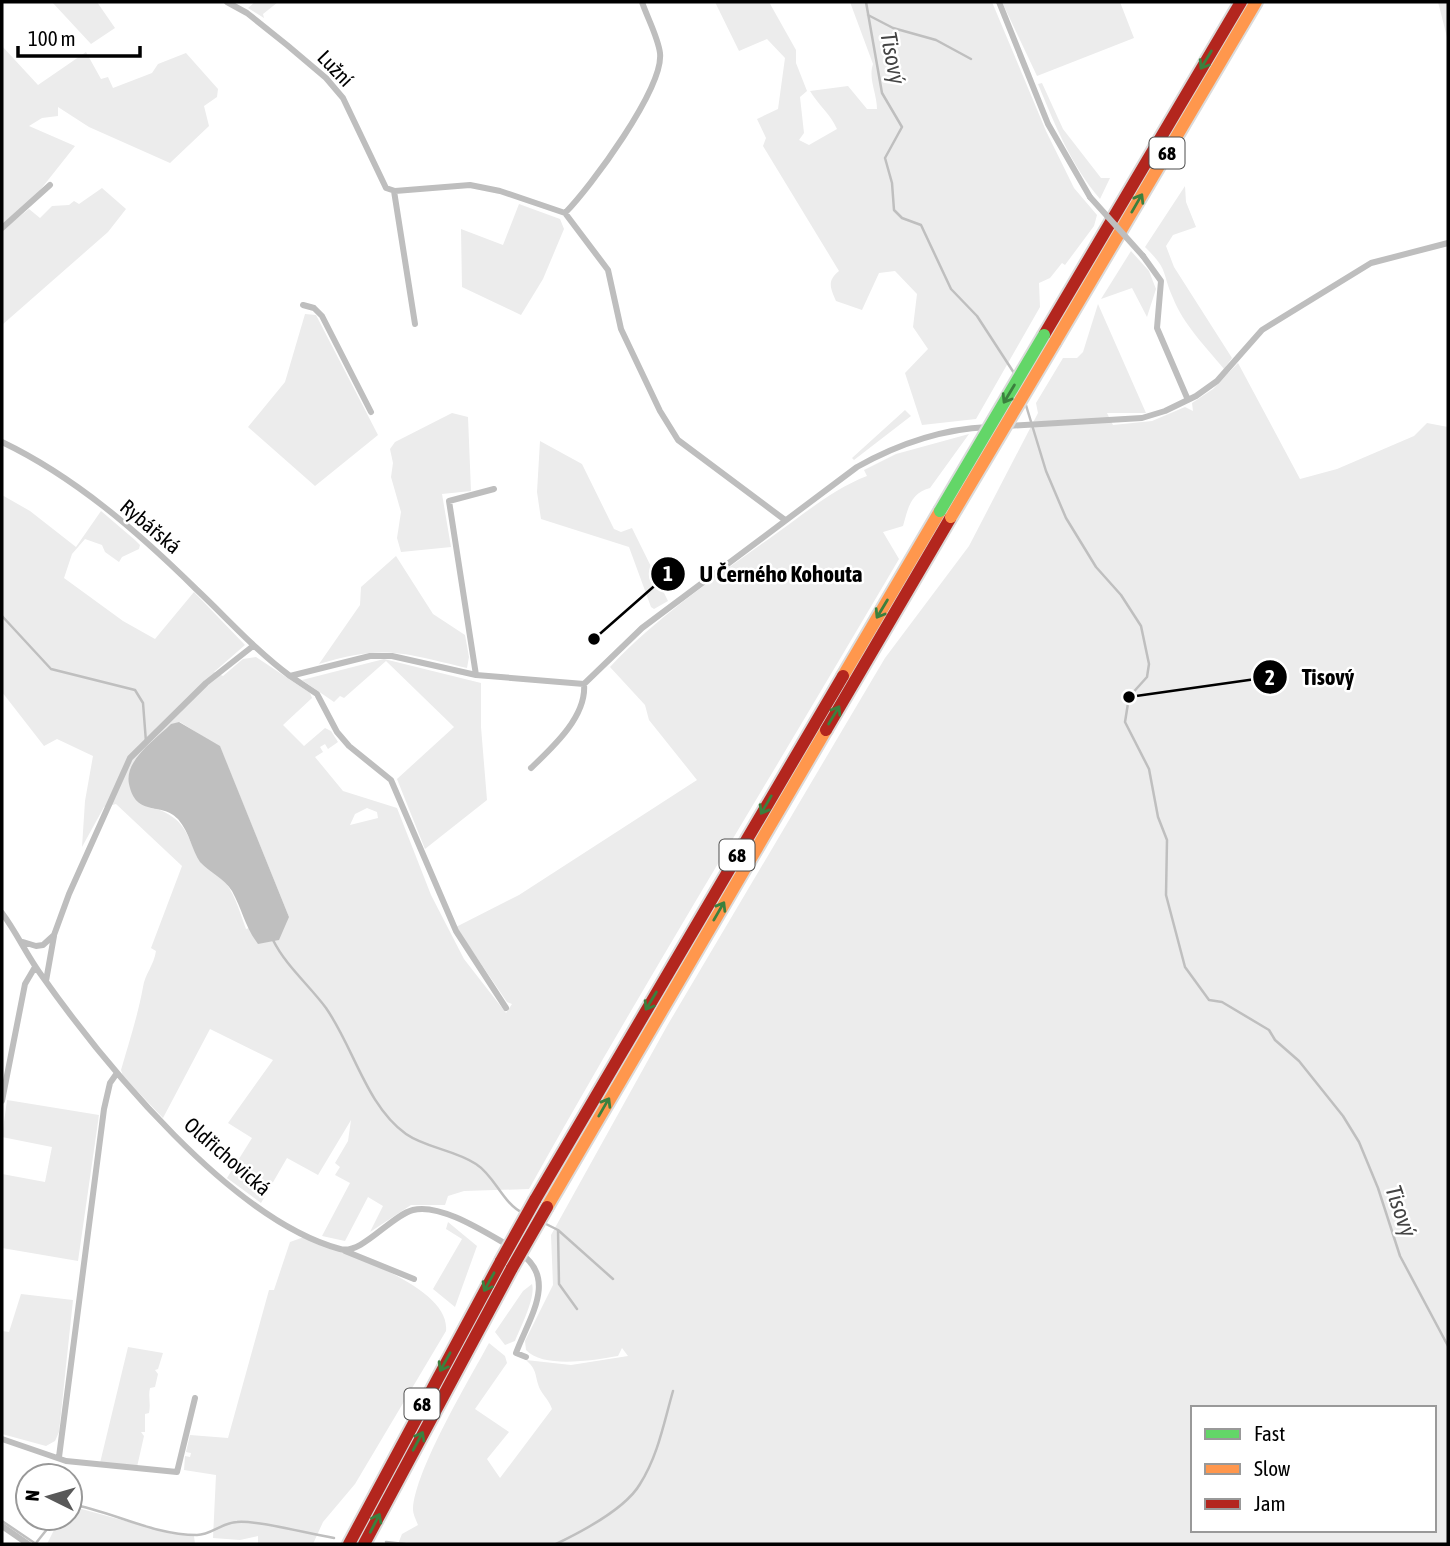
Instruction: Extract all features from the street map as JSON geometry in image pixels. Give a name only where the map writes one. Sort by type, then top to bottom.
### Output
[{"type":"highway","name":"68","points":[[349,1544],[507,1264],[547,1207],[946,514],[1044,335],[1241,2]]},
{"type":"highway","name":"68","points":[[364,1544],[507,1264],[535,1200],[946,514],[1055,342],[1256,2]]},
{"type":"street","name":"Lužní","points":[[227,2],[247,13],[326,78],[343,98],[386,188],[394,191]]},
{"type":"street","points":[[565,213],[618,144],[654,76],[660,53],[642,2]]},
{"type":"street","points":[[999,2],[1048,124],[1079,184],[1143,256],[1161,281],[1157,328],[1188,400]]},
{"type":"street","points":[[2,228],[50,185]]},
{"type":"street","points":[[415,324],[394,191],[470,185],[500,191],[565,213],[608,270],[621,329],[667,424],[678,440],[785,520]]},
{"type":"street","points":[[531,768],[561,738],[584,700],[584,684],[642,628],[857,467],[893,446],[966,428],[1142,418],[1188,400],[1217,381],[1262,330],[1371,263],[1448,243]]},
{"type":"street","points":[[303,305],[314,308],[322,316],[371,412]]},
{"type":"street","name":"Rybářská","points":[[2,442],[41,461],[95,501],[160,554],[263,656],[317,694],[337,732],[349,746],[391,780],[456,931],[506,1008]]},
{"type":"street","points":[[476,675],[449,501],[494,489]]},
{"type":"street","points":[[46,981],[54,934],[69,894],[130,758],[206,683],[253,646]]},
{"type":"street","points":[[290,676],[370,656],[392,656],[476,675],[584,684]]},
{"type":"street","name":"Oldřichovická","points":[[2,913],[23,942],[35,967],[117,1073],[176,1135],[241,1196],[296,1230],[414,1279]]},
{"type":"street","points":[[23,942],[36,947],[49,941],[54,934]]},
{"type":"street","points":[[2,1101],[24,984],[35,967]]},
{"type":"street","points":[[59,1457],[104,1109],[110,1083],[117,1073]]},
{"type":"street","points":[[343,1250],[358,1247],[396,1218],[414,1210],[450,1214],[508,1245],[530,1259],[537,1268],[540,1279],[540,1290],[516,1353],[526,1357]]},
{"type":"street","points":[[2,1439],[66,1461],[177,1472],[195,1398]]},
{"type":"street","points":[[2,1526],[28,1544]]},
{"type":"shaded area","points":[[52,2],[97,2],[115,28],[91,44]]},
{"type":"shaded area","points":[[255,2],[278,2],[263,14],[264,18],[248,8]]},
{"type":"shaded area","points":[[715,2],[769,2],[796,50],[796,63],[807,91],[800,97],[804,133],[799,140],[809,145],[837,129],[810,91],[848,86],[867,109],[877,109],[873,64],[850,2],[992,2],[1046,131],[1074,188],[1097,215],[1094,226],[1065,265],[1062,263],[1050,278],[1039,283],[1040,307],[976,419],[922,425],[905,373],[928,349],[913,327],[917,294],[895,271],[879,273],[862,310],[836,301],[831,284],[839,271],[763,146],[766,138],[757,119],[778,109],[785,58],[767,39],[739,51]]},
{"type":"shaded area","points":[[1002,2],[1120,2],[1134,38],[1037,76]]},
{"type":"shaded area","points":[[1438,2],[1448,2],[1448,41]]},
{"type":"shaded area","points":[[2,46],[38,85],[86,52],[101,79],[108,77],[113,88],[152,73],[158,64],[186,53],[218,89],[217,97],[204,106],[209,126],[170,163],[89,127],[58,107],[58,116],[42,118],[29,126],[75,146],[37,194],[2,224]]},
{"type":"shaded area","points":[[1042,83],[1063,129],[1101,178],[1110,178],[1100,199],[1064,144],[1038,84]]},
{"type":"shaded area","points":[[1185,186],[1186,202],[1196,227],[1173,235],[1166,246],[1174,267],[1232,358],[1224,369],[1183,317],[1161,266],[1145,247]]},
{"type":"shaded area","points":[[102,188],[126,209],[108,232],[2,325],[2,230],[29,209],[40,218],[52,206],[69,205],[74,201],[79,204]]},
{"type":"shaded area","points":[[519,204],[560,219],[564,229],[543,279],[521,315],[462,287],[461,229],[503,245]]},
{"type":"shaded area","points":[[1131,251],[1149,271],[1156,289],[1147,317],[1132,288],[1101,299]]},
{"type":"shaded area","points":[[1098,304],[1146,413],[1107,413],[1113,425],[1152,421],[1185,407],[1193,411],[1192,403],[1213,389],[1238,363],[1300,479],[1337,469],[1414,436],[1427,423],[1448,427],[1448,1544],[398,1544],[402,1534],[418,1525],[413,1509],[423,1472],[444,1425],[489,1343],[505,1356],[507,1363],[475,1409],[509,1432],[487,1459],[500,1478],[552,1409],[526,1360],[571,1365],[628,1356],[622,1348],[618,1356],[570,1362],[544,1360],[526,1350],[525,1341],[553,1285],[551,1235],[667,1026],[885,658],[969,546],[1038,413],[1036,403],[1063,358],[1077,358],[1083,352]]},
{"type":"shaded area","points":[[305,314],[316,315],[378,435],[315,486],[248,427],[285,382]]},
{"type":"shaded area","points":[[905,410],[911,416],[854,460],[852,458]]},
{"type":"shaded area","points":[[452,413],[468,417],[471,491],[442,494],[451,547],[401,552],[397,538],[401,512],[391,477],[393,463],[390,449],[395,442]]},
{"type":"shaded area","points":[[969,434],[930,488],[914,498],[903,526],[883,532],[899,559],[666,951],[529,1189],[464,1191],[448,1196],[445,1205],[411,1205],[370,1232],[383,1206],[368,1197],[345,1241],[322,1236],[350,1183],[335,1175],[340,1167],[335,1163],[348,1141],[351,1120],[318,1175],[287,1158],[261,1203],[227,1178],[252,1138],[228,1123],[273,1060],[210,1029],[163,1118],[123,1076],[121,1070],[144,982],[155,956],[156,951],[151,948],[182,866],[116,804],[104,807],[82,847],[85,801],[93,756],[57,739],[44,746],[2,692],[2,495],[30,511],[76,547],[101,511],[140,545],[139,549],[122,557],[119,562],[105,552],[102,545],[85,539],[72,554],[64,578],[123,621],[155,639],[194,592],[245,645],[214,672],[223,676],[243,659],[256,657],[310,693],[312,698],[283,725],[304,746],[325,728],[331,731],[338,742],[328,749],[325,744],[320,747],[323,752],[315,757],[343,791],[397,808],[431,895],[464,959],[506,1013],[512,1004],[507,1002],[456,927],[519,895],[697,780],[649,720],[645,705],[610,667],[649,630],[712,580],[820,502],[867,476],[864,470],[896,454]],"holes":[[[180,722],[220,747],[289,917],[246,929],[236,901],[225,882],[201,861],[181,824],[160,810],[149,745],[171,725]],[[367,808],[377,812],[378,818],[350,825],[355,814]]]},
{"type":"shaded area","points":[[540,441],[582,464],[614,529],[621,532],[632,528],[668,601],[654,609],[651,607],[629,547],[541,519],[537,492]]},
{"type":"shaded area","points":[[396,556],[433,614],[465,635],[469,657],[467,668],[393,653],[361,654],[319,664],[360,605],[361,587]]},
{"type":"shaded area","points":[[384,659],[481,683],[481,727],[487,800],[425,849],[397,779],[454,727],[386,661],[344,698],[340,696],[334,702],[302,680]]},
{"type":"shaded area","points":[[179,722],[220,746],[289,917],[279,940],[258,944],[232,891],[200,862],[178,819],[164,811],[143,805],[132,795],[129,775],[136,758],[171,724]]},
{"type":"shaded area","points":[[7,1100],[99,1115],[78,1261],[2,1248],[2,1174],[45,1182],[52,1147],[2,1137]]},
{"type":"shaded area","points":[[448,1222],[477,1246],[455,1307],[433,1289],[462,1239],[446,1229]]},
{"type":"shaded area","points":[[304,1237],[366,1261],[412,1285],[431,1299],[443,1314],[446,1331],[355,1484],[323,1522],[313,1544],[258,1544],[258,1536],[240,1540],[213,1538],[216,1475],[184,1470],[185,1456],[190,1457],[191,1453],[186,1452],[190,1435],[228,1438],[269,1290],[274,1290],[290,1242]]},
{"type":"shaded area","points":[[532,1284],[530,1304],[515,1341],[505,1345],[495,1332],[523,1291]]},
{"type":"shaded area","points":[[21,1294],[73,1300],[59,1432],[55,1441],[46,1446],[2,1434],[2,1331],[9,1332]]},
{"type":"shaded area","points":[[128,1347],[163,1353],[158,1369],[155,1370],[158,1374],[155,1387],[150,1388],[149,1413],[145,1414],[145,1432],[141,1432],[144,1436],[137,1467],[100,1463]]},
{"type":"shaded area","points":[[84,1510],[169,1533],[194,1536],[195,1544],[47,1544],[53,1532],[84,1532]]},
{"type":"waterway","name":"Tisový","points":[[866,2],[882,93],[902,127],[885,158],[892,183],[894,210],[902,218],[921,225],[951,289],[977,316],[1016,376]]},
{"type":"waterway","points":[[868,15],[893,28],[936,40],[971,59]]},
{"type":"waterway","name":"Tisový","points":[[1025,402],[1046,471],[1066,518],[1096,567],[1121,595],[1141,626],[1149,664],[1147,677],[1129,697],[1125,722],[1149,769],[1158,817],[1167,840],[1166,895],[1185,967],[1209,1000],[1222,1002],[1269,1030],[1275,1040],[1299,1061],[1343,1116],[1359,1142],[1378,1188],[1400,1256],[1448,1346]]},
{"type":"waterway","points":[[2,616],[51,669],[135,690],[143,703],[146,742]]},
{"type":"waterway","points":[[273,940],[291,967],[326,1008],[370,1092],[392,1122],[414,1139],[476,1164],[489,1175],[510,1203],[523,1213]]},
{"type":"waterway","points":[[542,1222],[558,1230],[559,1284],[577,1309]]},
{"type":"waterway","points":[[558,1230],[613,1279]]},
{"type":"waterway","points":[[556,1544],[602,1518],[624,1502],[640,1484],[660,1439],[673,1391]]},
{"type":"waterway","points":[[84,1507],[180,1534],[197,1535],[231,1523],[246,1522],[334,1538]]},
{"type":"waterway","points":[[2,1521],[36,1544]]},
{"type":"waterway","points":[[36,1543],[45,1532]]},
{"type":"waterway","points":[[386,1542],[405,1544]]},
{"type":"traffic: slow","points":[[1055,342],[1256,2]]},
{"type":"traffic: slow","points":[[951,517],[1055,342]]},
{"type":"traffic: slow","points":[[843,676],[940,511]]},
{"type":"traffic: slow","points":[[547,1207],[826,730]]},
{"type":"traffic: jam","points":[[1044,335],[1241,2]]},
{"type":"traffic: jam","points":[[826,730],[951,517]]},
{"type":"traffic: jam","points":[[535,1200],[843,676]]},
{"type":"traffic: jam","points":[[501,1261],[535,1200]]},
{"type":"traffic: jam","points":[[512,1268],[547,1207]]},
{"type":"traffic: jam","points":[[349,1544],[501,1261]]},
{"type":"traffic: jam","points":[[364,1544],[512,1268]]},
{"type":"traffic: fast","points":[[940,511],[1044,335]]},
{"type":"place","name":"U Černého Kohouta","points":[[594,639]]},
{"type":"place","name":"Tisový","points":[[1129,697]]}]
